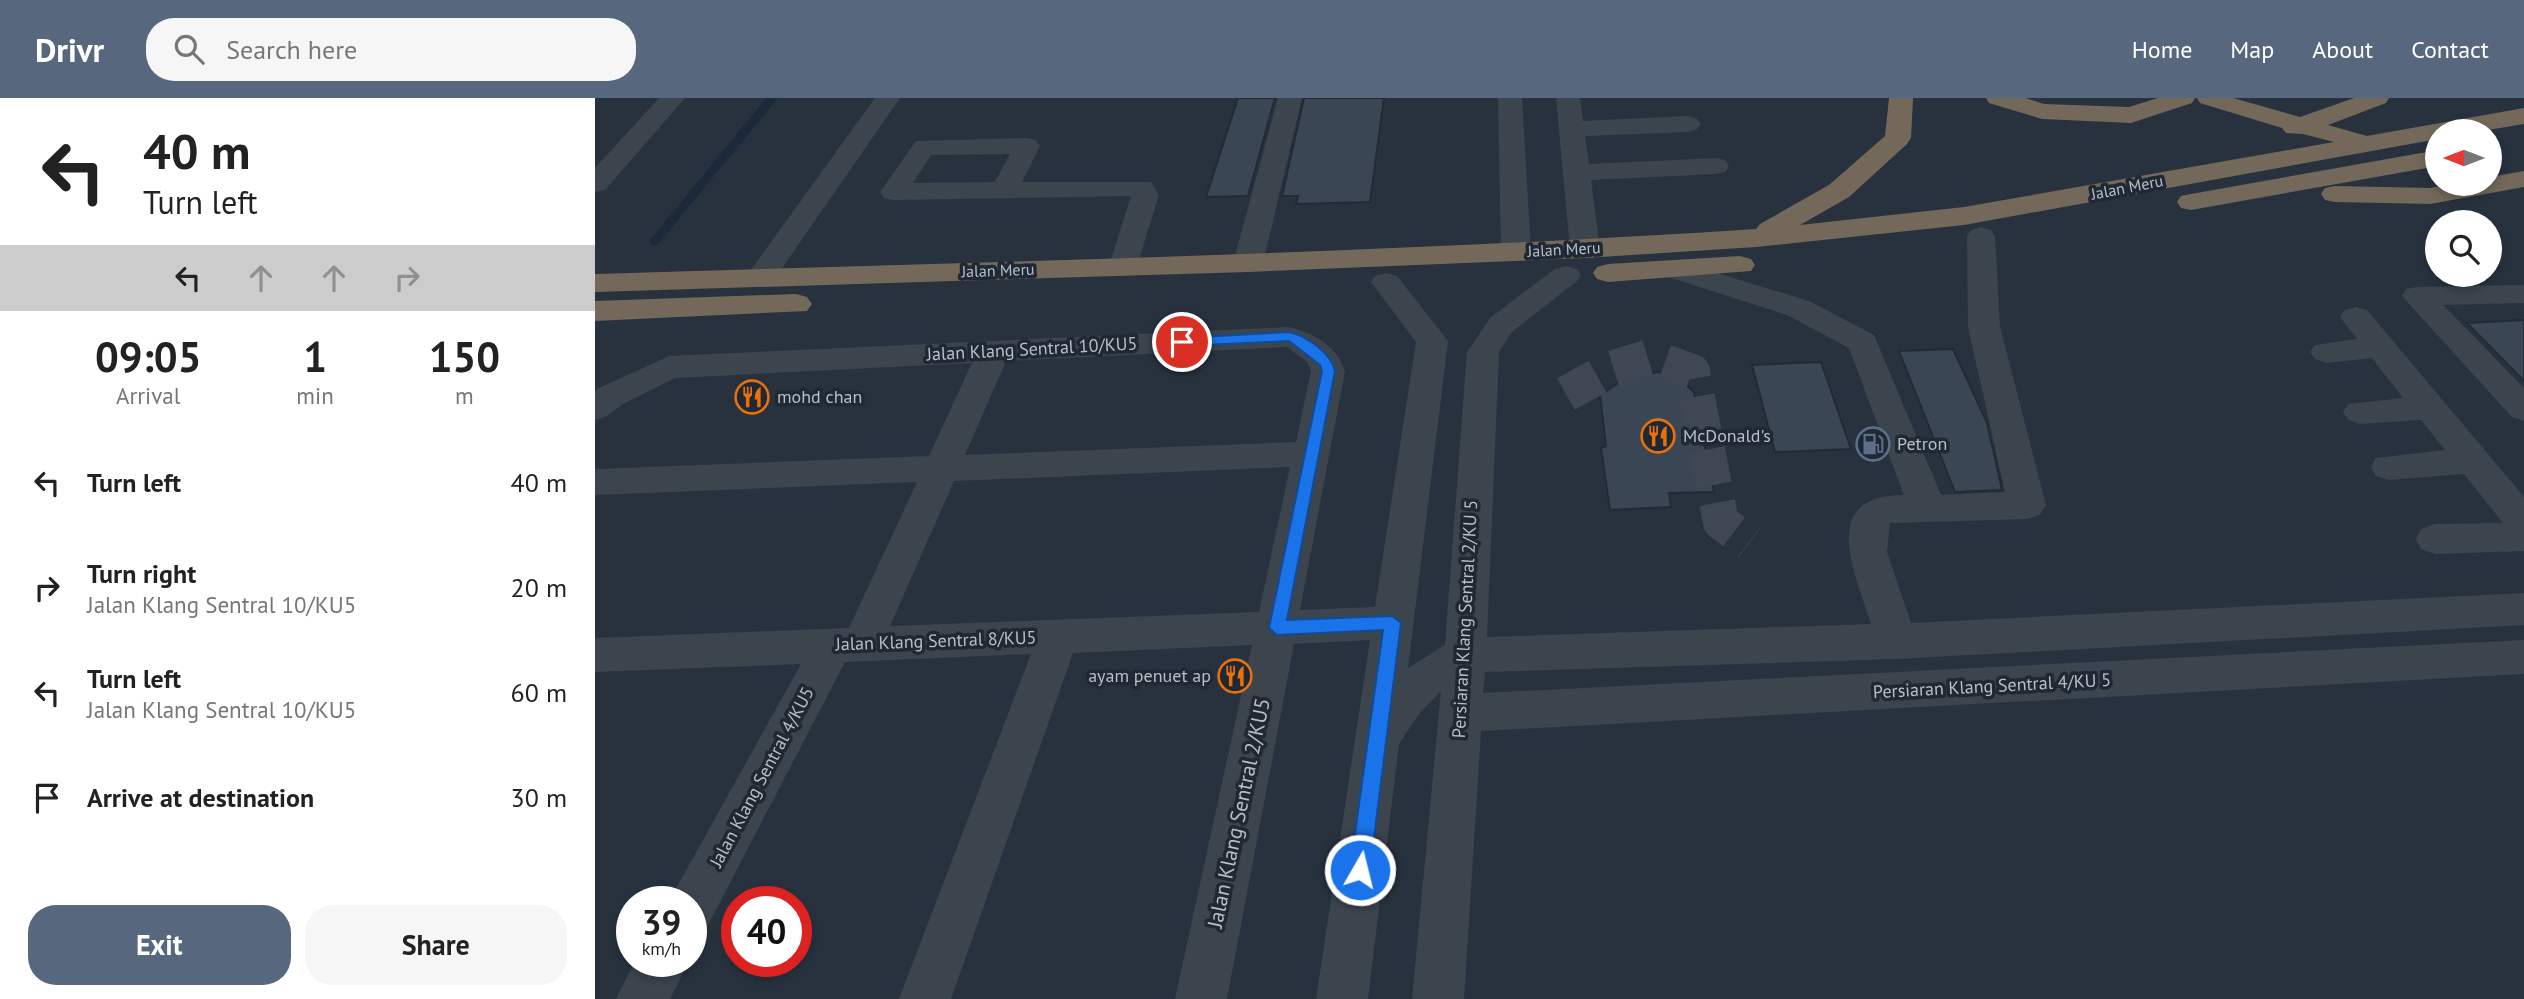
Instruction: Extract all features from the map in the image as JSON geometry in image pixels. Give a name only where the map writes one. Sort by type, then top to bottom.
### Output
[{"type":"highway","points":[[1756,238],[1839,191],[1898,138],[1901,98]]},
{"type":"highway","points":[[1998,98],[2042,111],[2131,115],[2183,98]]},
{"type":"highway","points":[[2209,98],[2250,113],[2425,155]]},
{"type":"highway","points":[[2253,164],[2264,143],[2286,131],[2377,98]]},
{"type":"highway","name":"Jalan Meru","points":[[595,311],[1386,282],[1964,216],[2524,116]]},
{"type":"highway","points":[[2503,145],[2524,141]]},
{"type":"highway","name":"Jalan Meru","points":[[595,284],[1516,252],[1575,262],[1676,270],[1779,261],[1981,236],[2425,160]]},
{"type":"highway","points":[[2503,169],[2524,173]]},
{"type":"highway","points":[[2250,192],[2430,196],[2524,179]]},
{"type":"highway","points":[[595,323],[635,310]]},
{"type":"street","points":[[595,184],[673,98]]},
{"type":"street","points":[[760,278],[887,98]]},
{"type":"street","points":[[1248,263],[1290,98]]},
{"type":"street","points":[[1510,98],[1516,252]]},
{"type":"street","points":[[1567,98],[1578,173],[1575,262]]},
{"type":"street","points":[[1572,129],[1688,124]]},
{"type":"street","points":[[1578,173],[1716,166]]},
{"type":"street","points":[[1005,190],[1141,188],[1145,195],[1124,266]]},
{"type":"street","points":[[1897,642],[1868,552],[1870,519],[1881,509],[2027,505],[1984,327],[1981,236]]},
{"type":"street","name":"Persiaran Klang Sentral 2/KU 5","points":[[1439,999],[1465,655],[1483,352],[1501,324],[1575,262]]},
{"type":"street","points":[[1676,270],[1798,307],[1863,342],[1928,509]]},
{"type":"street","points":[[1342,999],[1432,341],[1386,282]]},
{"type":"street","points":[[2524,294],[2417,296],[2524,409]]},
{"type":"street","points":[[2356,317],[2524,523]]},
{"type":"street","name":"Jalan Klang Sentral 10/KU5","points":[[595,408],[611,396],[669,367],[1297,338],[1327,363],[1328,371],[1277,628]]},
{"type":"street","points":[[2326,352],[2380,347]]},
{"type":"street","name":"Jalan Klang Sentral 4/KU5","points":[[704,886],[847,645],[941,469],[994,351]]},
{"type":"street","points":[[2360,412],[2430,408]]},
{"type":"street","points":[[595,482],[1311,454]]},
{"type":"street","points":[[2389,467],[2474,461]]},
{"type":"street","points":[[2435,539],[2524,537]]},
{"type":"street","points":[[1377,740],[1419,683],[1439,666],[1465,655],[2136,632],[2524,609]]},
{"type":"street","name":"Jalan Klang Sentral 8/KU5","points":[[598,659],[847,645],[1392,623]]},
{"type":"street","name":"Jalan Klang Sentral 2/KU5","points":[[1201,999],[1277,628]]},
{"type":"street","points":[[2136,632],[2155,678]]},
{"type":"street","points":[[925,999],[1058,637]]},
{"type":"street","name":"Persiaran Klang Sentral 4/KU 5","points":[[1461,713],[2524,657]]},
{"type":"street","points":[[642,999],[654,977]]},
{"type":"building","points":[[1238,98],[1275,98],[1248,196],[1206,197]]},
{"type":"building","points":[[1304,98],[1384,98],[1370,202],[1296,204],[1298,196],[1282,196]]},
{"type":"building","points":[[2524,320],[2524,381],[2467,323]]},
{"type":"building","points":[[1953,349],[1987,423],[2002,490],[1955,492],[1899,351]]},
{"type":"building","points":[[1821,362],[1851,449],[1775,452],[1752,365]]},
{"type":"building","name":"McDonald's","points":[[1657,372],[1674,374],[1694,392],[1714,492],[1669,493],[1671,507],[1610,510],[1601,448],[1606,446],[1600,395],[1619,383]]},
{"type":"waterway","points":[[655,241],[772,98]]},
{"type":"tunnel","points":[[1566,394],[1611,369],[1650,357],[1692,372],[1721,522],[1749,543]]},
{"type":"place","name":"mohd chan","points":[[752,397]]},
{"type":"place","name":"McDonald's","points":[[1658,436]]},
{"type":"place","name":"Petron","points":[[1873,444]]},
{"type":"place","name":"ayam penuet ap","points":[[1235,676]]},
{"type":"route","points":[[1182,342],[1297,338],[1327,363],[1328,371],[1277,628],[1392,623],[1360,870]]}]
